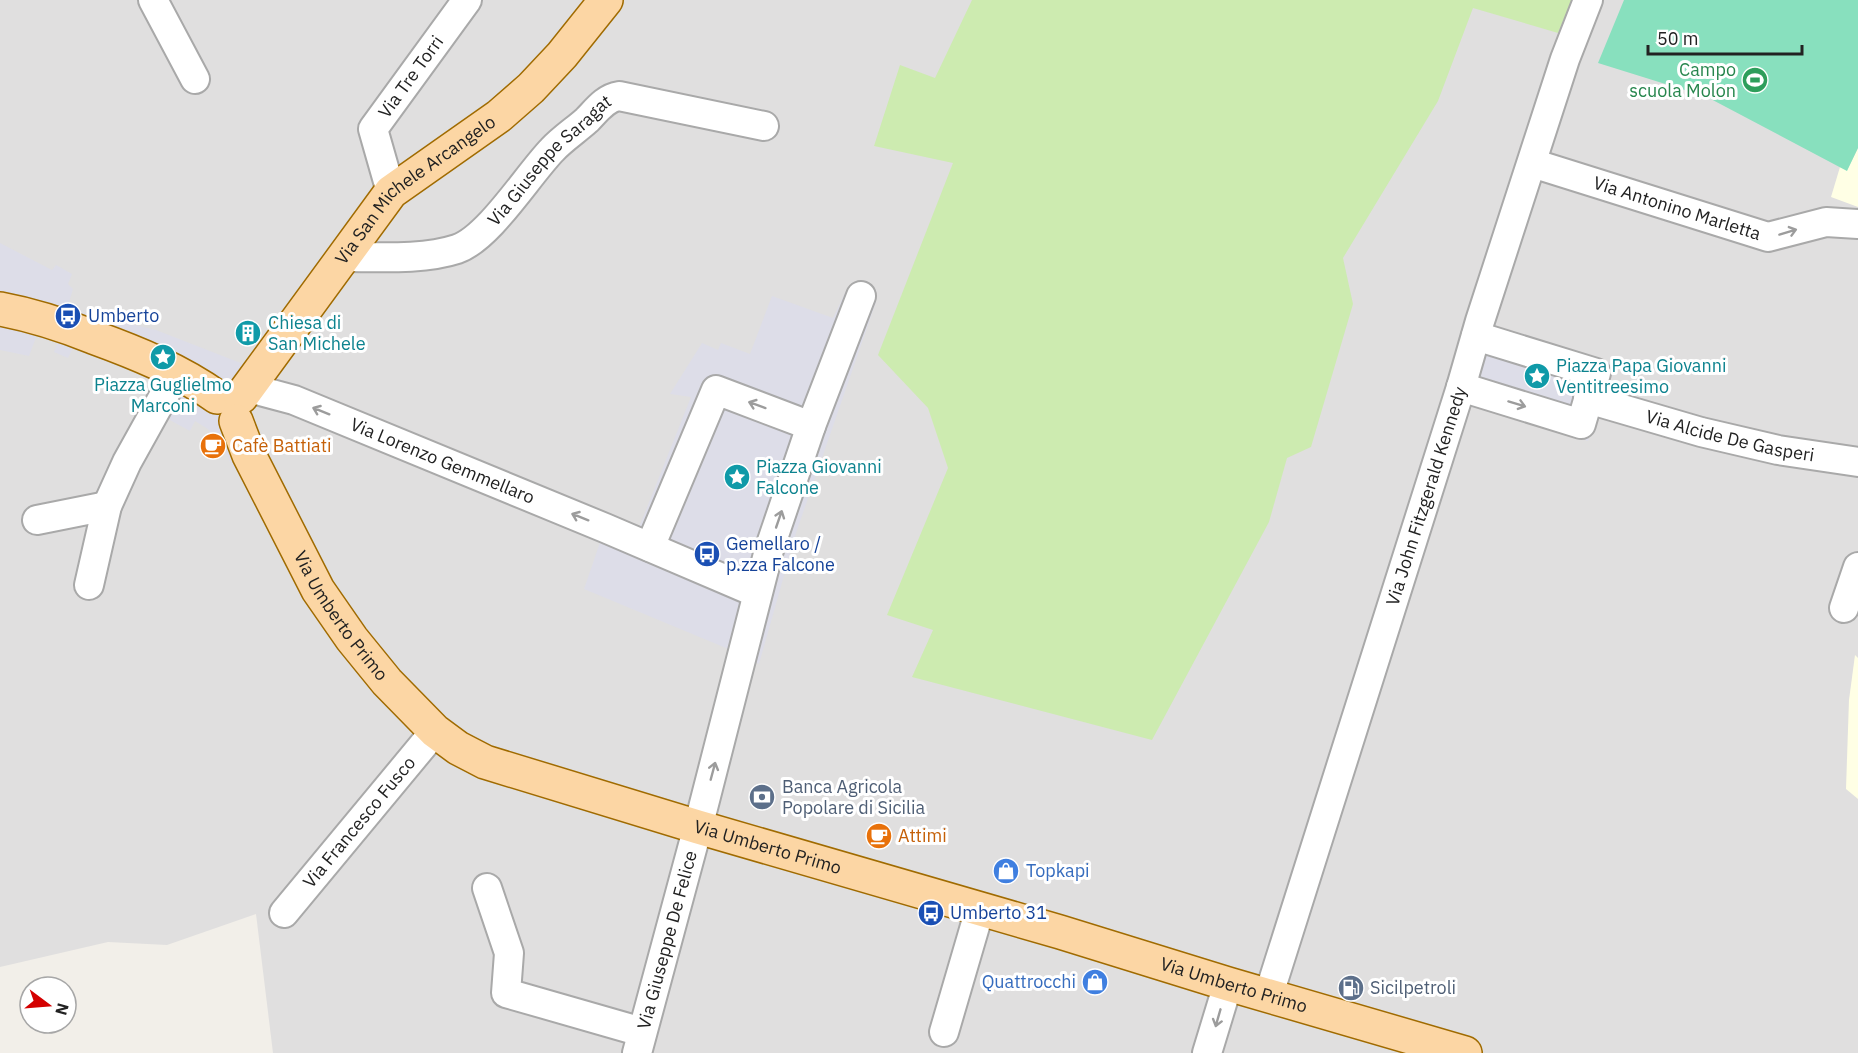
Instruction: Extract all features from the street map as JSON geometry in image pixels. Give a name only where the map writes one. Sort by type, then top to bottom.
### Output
[{"type":"main road","name":"Via San Michele Arcangelo","points":[[236,401],[391,192],[499,116],[531,88],[562,55],[606,0]]},
{"type":"main road","points":[[0,309],[23,313],[65,326],[123,348],[236,401]]},
{"type":"main road","name":"Via Umberto Primo","points":[[236,401],[249,455],[318,590],[352,639],[387,682],[435,731],[458,748],[485,762],[698,827],[1465,1053]]},
{"type":"street","points":[[153,0],[195,79]]},
{"type":"street","name":"Via Tre Torri","points":[[391,192],[373,129],[467,0]]},
{"type":"street","name":"Via John Fitzgerald Kennedy","points":[[1269,994],[1476,336],[1565,59],[1588,0]]},
{"type":"street","name":"Via Giuseppe Saragat","points":[[343,257],[418,256],[458,249],[472,241],[500,215],[520,186],[553,148],[611,97],[619,96],[765,126]]},
{"type":"street","name":"Via Antonino Marletta","points":[[1532,163],[1768,237],[1826,222],[1858,224]]},
{"type":"street","name":"Via Giuseppe De Felice","points":[[639,1042],[698,827],[769,550],[811,426],[861,296]]},
{"type":"street","points":[[1461,387],[1581,424],[1595,402],[1596,373],[1476,336]]},
{"type":"street","points":[[89,585],[106,506],[127,462],[177,372]]},
{"type":"street","points":[[642,543],[716,390],[811,426]]},
{"type":"street","name":"Via Lorenzo Gemmellaro","points":[[236,401],[294,400],[642,543],[757,593]]},
{"type":"street","name":"Via Alcide De Gasperi","points":[[1595,402],[1712,435],[1778,450],[1858,462]]},
{"type":"street","points":[[36,520],[106,506]]},
{"type":"street","points":[[1844,608],[1858,567]]},
{"type":"street","name":"Via Francesco Fusco","points":[[284,913],[435,731]]},
{"type":"street","points":[[488,888],[509,953],[506,993],[639,1042]]},
{"type":"street","points":[[944,1032],[980,909]]},
{"type":"street","points":[[1208,1053],[1228,984]]},
{"type":"shaded area","points":[[0,0],[1858,0],[1858,1053],[273,1053],[256,914],[167,945],[108,942],[0,967]]},
{"type":"shaded area","points":[[1858,148],[1858,207],[1831,197],[1840,167],[1847,170]]},
{"type":"shaded area","name":"Piazza Guglielmo Marconi","points":[[0,243],[52,270],[56,265],[72,274],[68,284],[73,289],[67,309],[156,330],[261,371],[241,396],[249,455],[234,470],[226,454],[208,429],[195,421],[190,431],[155,412],[168,387],[74,346],[68,358],[54,352],[59,339],[38,332],[29,356],[0,350]]},
{"type":"shaded area","name":"Piazza Giovanni Falcone","points":[[846,291],[876,302],[796,533],[759,664],[584,589],[605,528],[634,540],[691,397],[670,394],[702,343],[718,350],[721,343],[750,354],[772,296],[833,318]]},
{"type":"shaded area","name":"Piazza Papa Giovanni Ventitreesimo","points":[[1480,321],[1613,364],[1588,441],[1457,399]]},
{"type":"shaded area","points":[[1855,655],[1858,658],[1858,799],[1846,789],[1849,700]]},
{"type":"green space","points":[[972,0],[1572,0],[1558,33],[1473,8],[1438,101],[1343,258],[1353,304],[1311,447],[1287,458],[1269,522],[1152,740],[912,677],[933,630],[887,615],[948,468],[928,408],[878,355],[953,163],[874,146],[900,65],[935,78]]},
{"type":"green space","name":"Campo scuola Molon","points":[[1624,0],[1858,0],[1858,148],[1847,171],[1707,97],[1598,63]]},
{"type":"place","name":"Campo scuola Molon","points":[[1755,80]]},
{"type":"place","name":"Umberto","points":[[68,316]]},
{"type":"place","name":"Chiesa di San Michele","points":[[248,333]]},
{"type":"place","name":"Piazza Guglielmo Marconi","points":[[163,357]]},
{"type":"place","name":"Piazza Papa Giovanni Ventitreesimo","points":[[1537,376]]},
{"type":"place","name":"Cafè Battiati","points":[[213,446]]},
{"type":"place","name":"Piazza Giovanni Falcone","points":[[737,477]]},
{"type":"place","name":"Gemellaro / p.zza Falcone","points":[[707,554]]},
{"type":"place","name":"Banca Agricola Popolare di Sicilia","points":[[762,797]]},
{"type":"place","name":"Attimi","points":[[879,836]]},
{"type":"place","name":"Topkapi","points":[[1006,871]]},
{"type":"place","name":"Umberto 31","points":[[931,913]]},
{"type":"place","name":"Quattrocchi","points":[[1095,982]]},
{"type":"place","name":"Sicilpetroli","points":[[1351,988]]}]
